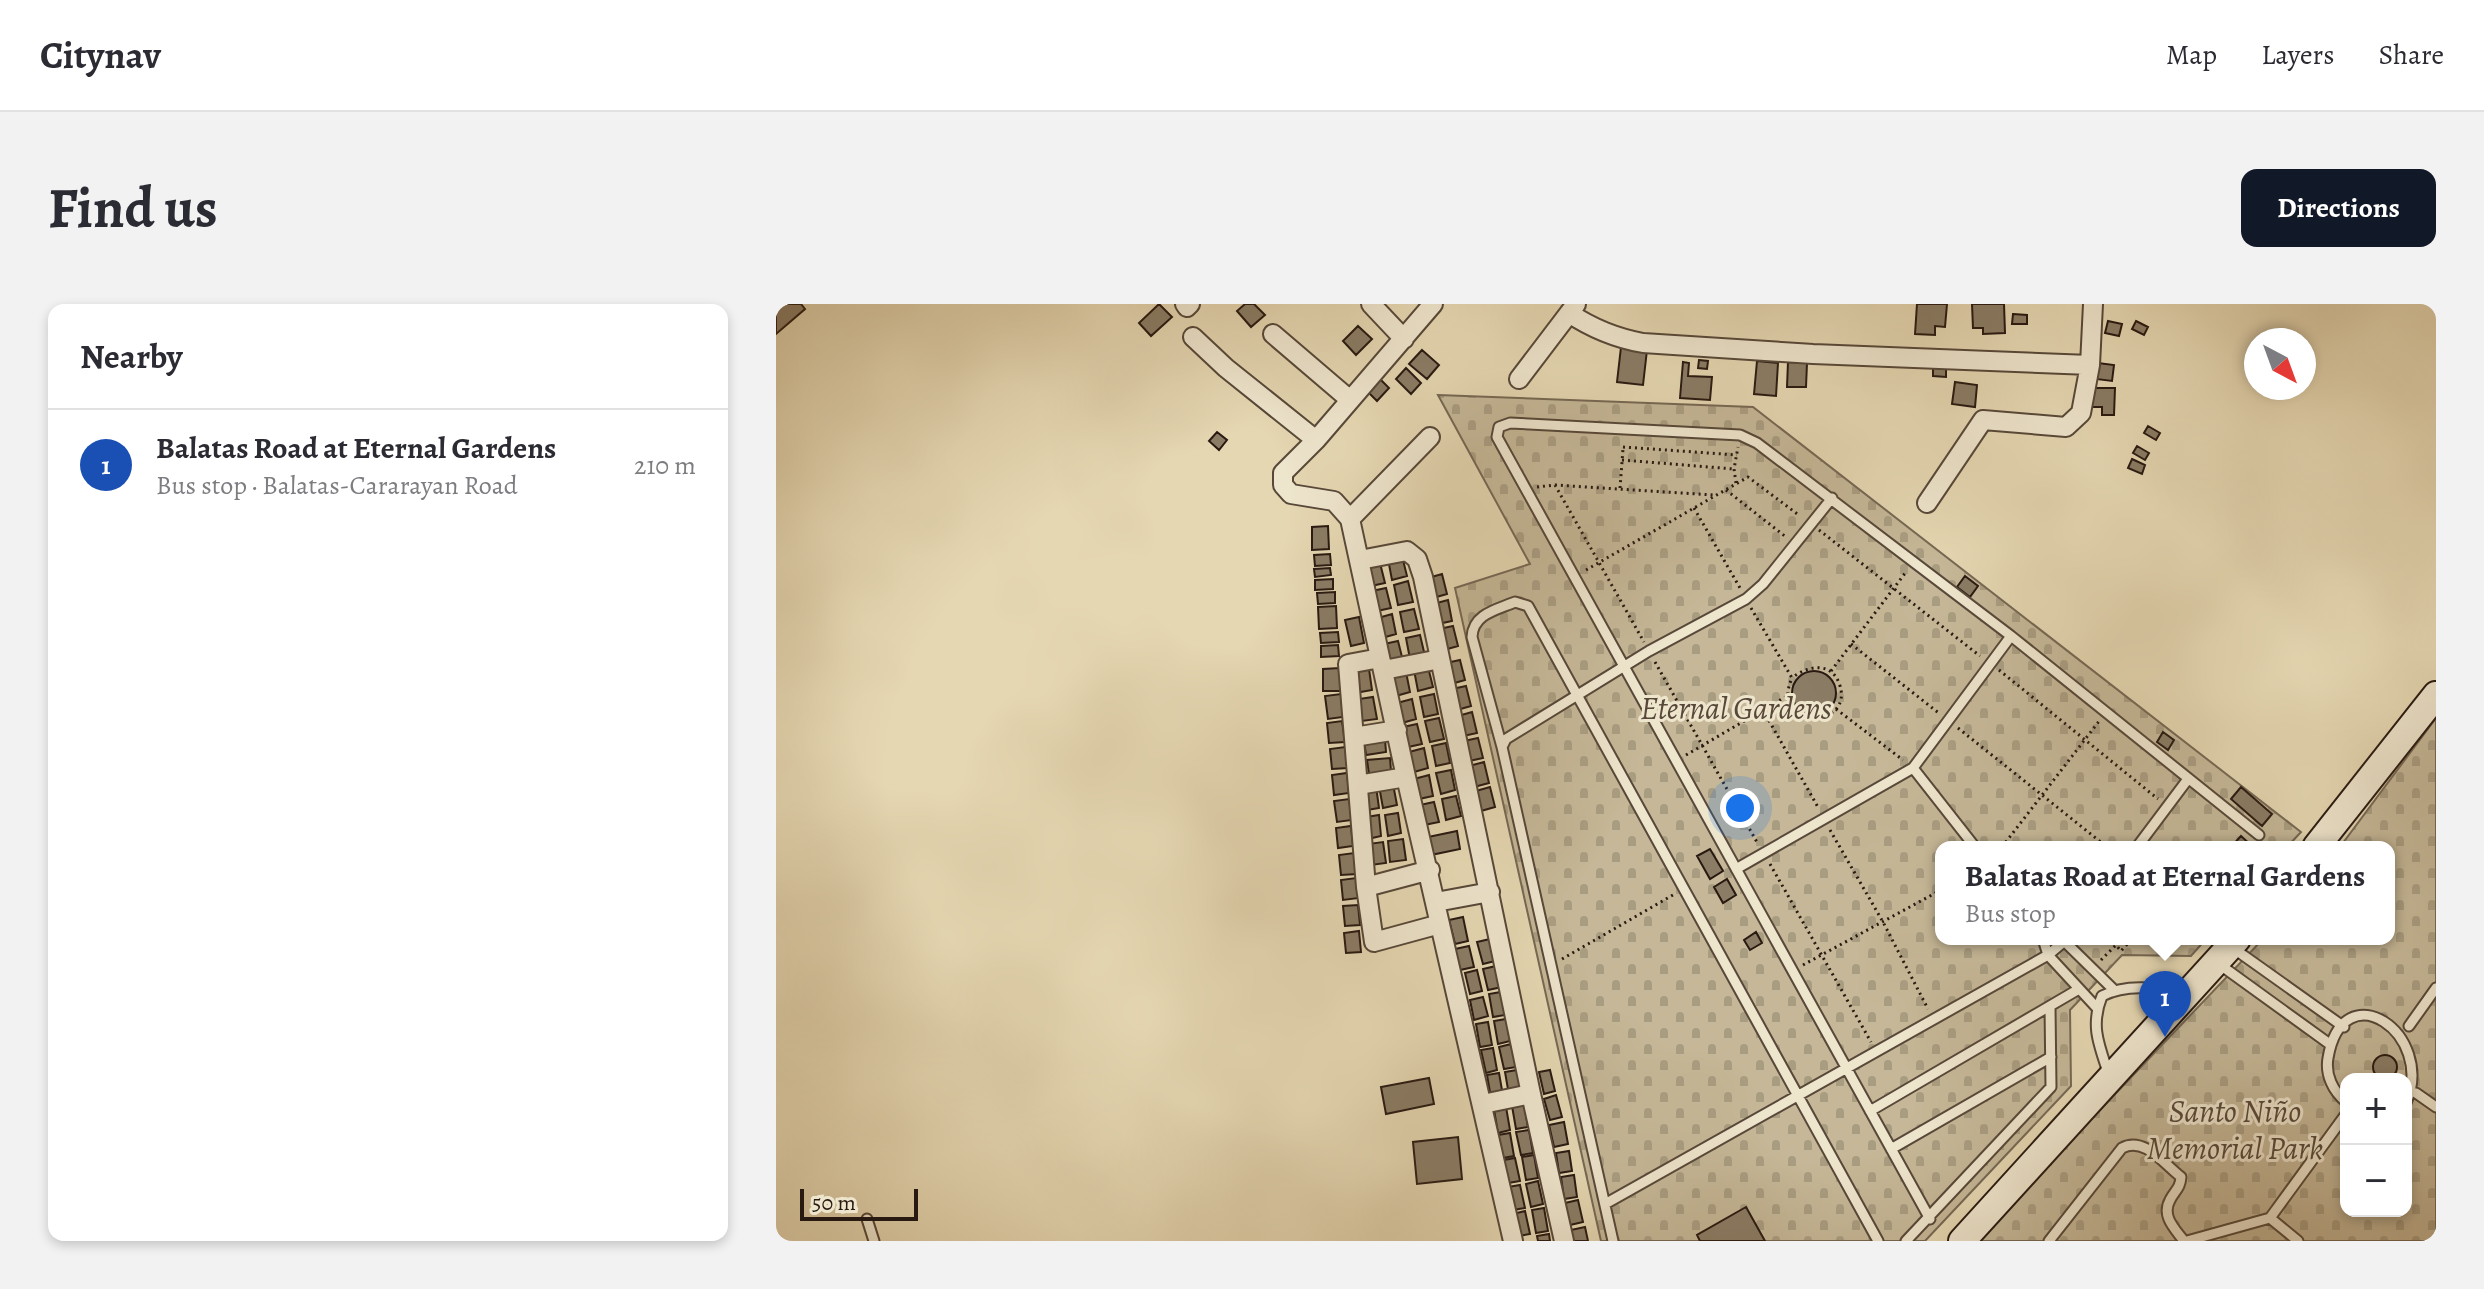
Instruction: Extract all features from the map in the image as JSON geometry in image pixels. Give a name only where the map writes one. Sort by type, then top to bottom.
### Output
[{"type":"main road","points":[[2321,841],[2436,695]]},
{"type":"main road","points":[[1962,1241],[2228,949]]},
{"type":"street","points":[[1371,304],[1404,339]]},
{"type":"street","points":[[1433,304],[1316,440],[1283,473],[1283,485],[1291,494],[1334,501],[1350,519],[1513,1241]]},
{"type":"street","points":[[1927,503],[1983,420],[2066,427],[2081,413],[2090,365],[2093,304]]},
{"type":"street","points":[[1519,379],[1573,308],[1589,326],[1616,338],[1643,343],[1813,354],[2090,365]]},
{"type":"street","points":[[1273,334],[1349,399]]},
{"type":"street","points":[[1193,337],[1226,368],[1316,440]]},
{"type":"street","points":[[1350,519],[1430,437]]},
{"type":"street","points":[[1360,560],[1407,551],[1417,559],[1564,1241]]},
{"type":"street","points":[[1440,659],[1348,664],[1366,887],[1374,942],[1440,924]]},
{"type":"street","points":[[1354,737],[1397,730]]},
{"type":"street","points":[[1358,785],[1406,777]]},
{"type":"street","points":[[1366,887],[1430,870]]},
{"type":"street","points":[[1436,902],[1490,892]]},
{"type":"street","points":[[1483,1104],[1531,1094]]},
{"type":"lane","points":[[1930,1219],[1525,489],[1497,437],[1499,427],[1510,423],[1740,435],[1757,443],[2011,636],[2259,835]]},
{"type":"lane","points":[[1502,747],[1506,739],[1623,666],[1746,599],[1763,584],[1832,498]]},
{"type":"lane","points":[[1613,1241],[1502,747],[1472,637],[1472,626],[1479,618],[1515,602],[1528,606],[1878,1241]]},
{"type":"lane","points":[[1736,869],[1913,768],[2011,636]]},
{"type":"lane","points":[[1913,768],[1970,841]]},
{"type":"lane","points":[[2141,841],[2188,779]]},
{"type":"lane","points":[[2045,945],[2048,955],[2097,1008]]},
{"type":"lane","points":[[1605,1204],[2048,955],[2059,945]]},
{"type":"lane","points":[[2069,945],[2114,990]]},
{"type":"lane","points":[[2228,949],[2344,1027]]},
{"type":"lane","points":[[2228,949],[2331,1045]]},
{"type":"lane","points":[[2110,1078],[2095,1025],[2102,996],[2114,990],[2159,988],[2186,994]]},
{"type":"lane","points":[[2409,1026],[2436,988]]},
{"type":"lane","points":[[1870,1111],[2079,989]]},
{"type":"lane","points":[[1906,1241],[2051,1087],[2050,1006]]},
{"type":"lane","points":[[2340,1097],[2330,1080],[2327,1063],[2331,1045],[2344,1027],[2359,1018],[2377,1014],[2394,1017],[2409,1026],[2419,1038]]},
{"type":"lane","points":[[1891,1149],[2051,1057]]},
{"type":"lane","points":[[2412,1097],[2423,1080]]},
{"type":"lane","points":[[2416,1093],[2436,1107]]},
{"type":"lane","points":[[2049,1241],[2122,1148],[2131,1144],[2140,1144],[2181,1177],[2180,1188],[2166,1210],[2169,1222],[2186,1241],[2270,1218],[2340,1122]]},
{"type":"lane","points":[[2270,1218],[2298,1241]]},
{"type":"lane","points":[[867,1219],[874,1241]]},
{"type":"path","points":[[1620,488],[1624,429]]},
{"type":"path","points":[[1736,484],[1734,469],[1740,435]]},
{"type":"path","points":[[1623,447],[1737,455]]},
{"type":"path","points":[[1622,460],[1734,469]]},
{"type":"path","points":[[1575,576],[1748,477],[1991,664],[2167,806]]},
{"type":"path","points":[[1525,489],[1555,485],[1716,496]]},
{"type":"path","points":[[1555,485],[1876,1052]]},
{"type":"path","points":[[1726,490],[1795,544]]},
{"type":"path","points":[[1831,672],[1913,562]]},
{"type":"path","points":[[1851,644],[2100,841]]},
{"type":"path","points":[[1817,666],[1831,672],[1839,682],[1841,696],[1836,709],[1823,718],[1807,719],[1794,711],[1787,696],[1792,678],[1803,669],[1817,666]]},
{"type":"path","points":[[1676,761],[1787,696]]},
{"type":"path","points":[[1836,709],[1913,768]]},
{"type":"path","points":[[1763,710],[1934,1019]]},
{"type":"path","points":[[2007,841],[2105,713]]},
{"type":"path","points":[[1551,966],[1683,889]]},
{"type":"path","points":[[1793,971],[1935,893]]},
{"type":"path","points":[[2091,969],[2116,945]]},
{"type":"green space","name":"Eternal Gardens","points":[[1438,395],[1753,407],[2301,832],[2293,841],[1935,841],[1935,945],[2201,945],[2191,956],[2122,955],[2070,1010],[2071,1086],[1925,1241],[1601,1241],[1455,588],[1530,564]]},
{"type":"green space","name":"Santo Niño Memorial Park","points":[[2436,718],[2436,1241],[1975,1241],[2257,945],[2395,945],[2395,841],[2344,841]]},
{"type":"building","points":[[776,304],[801,304],[805,309],[776,334]]},
{"type":"building","points":[[1159,304],[1172,317],[1151,336],[1139,323]]},
{"type":"building","points":[[1245,304],[1254,304],[1265,315],[1251,327],[1237,311]]},
{"type":"building","points":[[1917,304],[1947,304],[1945,327],[1935,326],[1935,335],[1915,334]]},
{"type":"building","points":[[1972,304],[2004,304],[2005,333],[1983,334],[1983,328],[1973,328]]},
{"type":"building","points":[[2013,314],[2027,315],[2027,324],[2012,324]]},
{"type":"building","points":[[2108,321],[2122,324],[2119,336],[2105,333]]},
{"type":"building","points":[[2136,321],[2148,327],[2144,335],[2132,329]]},
{"type":"building","points":[[1358,326],[1372,339],[1356,355],[1343,341]]},
{"type":"building","points":[[1621,347],[1647,350],[1643,385],[1617,382]]},
{"type":"building","points":[[1422,350],[1439,365],[1427,379],[1409,364]]},
{"type":"building","points":[[1699,360],[1708,361],[1707,369],[1698,368]]},
{"type":"building","points":[[1757,361],[1778,363],[1776,396],[1754,394]]},
{"type":"building","points":[[1683,362],[1689,363],[1688,376],[1712,377],[1710,400],[1680,398]]},
{"type":"building","points":[[1788,362],[1807,363],[1806,387],[1787,387]]},
{"type":"building","points":[[2098,363],[2114,365],[2112,381],[2096,379]]},
{"type":"building","points":[[1933,366],[1946,366],[1946,377],[1933,376]]},
{"type":"building","points":[[1406,368],[1421,383],[1411,394],[1396,379]]},
{"type":"building","points":[[1377,376],[1389,388],[1377,401],[1365,389]]},
{"type":"building","points":[[1955,382],[1977,385],[1975,407],[1952,404]]},
{"type":"building","points":[[2092,388],[2115,388],[2114,415],[2102,415],[2102,407],[2091,407]]},
{"type":"building","points":[[2148,426],[2160,433],[2156,440],[2144,433]]},
{"type":"building","points":[[1217,432],[1227,440],[1219,450],[1209,441]]},
{"type":"building","points":[[2137,446],[2149,453],[2145,460],[2133,453]]},
{"type":"building","points":[[2132,459],[2145,465],[2142,474],[2128,468]]},
{"type":"building","points":[[1328,526],[1329,549],[1312,550],[1312,527]]},
{"type":"building","points":[[1330,554],[1331,565],[1315,566],[1314,555]]},
{"type":"building","points":[[1402,556],[1407,576],[1392,580],[1388,559]]},
{"type":"building","points":[[1380,563],[1385,583],[1371,586],[1366,566]]},
{"type":"building","points":[[1330,568],[1331,575],[1315,577],[1314,569]]},
{"type":"building","points":[[1442,574],[1447,594],[1433,598],[1428,578]]},
{"type":"building","points":[[1965,576],[1978,586],[1970,597],[1957,587]]},
{"type":"building","points":[[1333,579],[1333,589],[1315,590],[1315,580]]},
{"type":"building","points":[[1408,581],[1413,602],[1398,605],[1394,585]]},
{"type":"building","points":[[1386,588],[1391,608],[1377,611],[1372,591]]},
{"type":"building","points":[[1335,592],[1335,603],[1318,604],[1317,593]]},
{"type":"building","points":[[1448,600],[1452,621],[1438,624],[1433,604]]},
{"type":"building","points":[[1336,606],[1337,628],[1319,629],[1318,607]]},
{"type":"building","points":[[1414,609],[1419,629],[1404,632],[1400,612]]},
{"type":"building","points":[[1392,614],[1396,634],[1382,638],[1378,618]]},
{"type":"building","points":[[1359,617],[1364,643],[1351,646],[1345,620]]},
{"type":"building","points":[[1453,626],[1458,646],[1444,650],[1439,629]]},
{"type":"building","points":[[1338,632],[1339,642],[1321,643],[1320,633]]},
{"type":"building","points":[[1420,635],[1425,656],[1410,659],[1406,638]]},
{"type":"building","points":[[1398,641],[1403,661],[1388,664],[1384,644]]},
{"type":"building","points":[[1338,645],[1339,656],[1321,657],[1321,646]]},
{"type":"building","points":[[1460,660],[1465,680],[1451,684],[1446,663]]},
{"type":"building","points":[[1428,667],[1433,687],[1418,691],[1414,670]]},
{"type":"building","points":[[1340,668],[1340,691],[1323,691],[1323,669]]},
{"type":"building","points":[[1369,669],[1372,690],[1355,693],[1352,671]]},
{"type":"building","points":[[1814,671],[1830,677],[1836,693],[1830,709],[1814,715],[1798,709],[1792,693],[1798,677]]},
{"type":"building","points":[[1406,672],[1410,692],[1396,696],[1392,676]]},
{"type":"building","points":[[1466,686],[1471,706],[1457,710],[1452,689]]},
{"type":"building","points":[[1341,694],[1343,717],[1328,719],[1325,696]]},
{"type":"building","points":[[1434,694],[1438,714],[1424,717],[1420,697]]},
{"type":"building","points":[[1373,697],[1377,719],[1362,721],[1359,699]]},
{"type":"building","points":[[1412,699],[1416,719],[1402,723],[1397,703]]},
{"type":"building","points":[[1472,712],[1477,733],[1463,736],[1458,716]]},
{"type":"building","points":[[1439,718],[1444,739],[1430,742],[1425,721]]},
{"type":"building","points":[[1342,721],[1345,742],[1329,743],[1327,723]]},
{"type":"building","points":[[1417,724],[1422,744],[1408,747],[1403,727]]},
{"type":"building","points":[[2163,732],[2174,740],[2168,750],[2157,742]]},
{"type":"building","points":[[1478,738],[1483,758],[1469,761],[1464,741]]},
{"type":"building","points":[[1385,739],[1386,752],[1366,755],[1364,741]]},
{"type":"building","points":[[1446,743],[1450,763],[1436,766],[1432,746]]},
{"type":"building","points":[[1345,747],[1348,768],[1332,769],[1330,749]]},
{"type":"building","points":[[1424,748],[1428,768],[1414,772],[1409,752]]},
{"type":"building","points":[[1390,758],[1391,771],[1369,774],[1367,760]]},
{"type":"building","points":[[1484,762],[1489,783],[1474,787],[1469,766]]},
{"type":"building","points":[[1451,770],[1455,790],[1441,794],[1436,773]]},
{"type":"building","points":[[1347,773],[1349,793],[1334,795],[1332,775]]},
{"type":"building","points":[[1429,775],[1433,796],[1419,799],[1414,779]]},
{"type":"building","points":[[1393,784],[1397,805],[1383,808],[1379,786]]},
{"type":"building","points":[[1376,786],[1379,808],[1367,810],[1364,788]]},
{"type":"building","points":[[1490,787],[1495,807],[1481,811],[1476,791]]},
{"type":"building","points":[[2241,787],[2272,814],[2262,826],[2231,799]]},
{"type":"building","points":[[1456,796],[1461,816],[1446,820],[1442,799]]},
{"type":"building","points":[[1349,799],[1352,820],[1337,822],[1334,801]]},
{"type":"building","points":[[1434,802],[1439,822],[1424,825],[1420,805]]},
{"type":"building","points":[[1398,813],[1401,833],[1388,836],[1385,815]]},
{"type":"building","points":[[1379,815],[1381,836],[1368,839],[1366,817]]},
{"type":"building","points":[[1351,826],[1353,846],[1338,848],[1336,828]]},
{"type":"building","points":[[1457,831],[1460,849],[1431,855],[1428,837]]},
{"type":"building","points":[[1403,839],[1406,860],[1390,862],[1388,841]]},
{"type":"building","points":[[1383,842],[1386,863],[1371,865],[1368,844]]},
{"type":"building","points":[[1710,849],[1723,871],[1710,879],[1697,856]]},
{"type":"building","points":[[1354,853],[1357,874],[1341,875],[1339,855]]},
{"type":"building","points":[[1356,878],[1359,898],[1343,900],[1341,880]]},
{"type":"building","points":[[1727,879],[1736,895],[1723,903],[1714,887]]},
{"type":"building","points":[[1358,905],[1360,925],[1345,926],[1343,906]]},
{"type":"building","points":[[1463,917],[1468,941],[1455,944],[1449,920]]},
{"type":"building","points":[[1359,931],[1361,952],[1346,953],[1344,933]]},
{"type":"building","points":[[1756,932],[1762,943],[1750,950],[1744,940]]},
{"type":"building","points":[[1490,939],[1495,961],[1483,964],[1477,942]]},
{"type":"building","points":[[1469,946],[1474,967],[1460,970],[1455,949]]},
{"type":"building","points":[[1496,966],[1502,987],[1488,990],[1483,969]]},
{"type":"building","points":[[1477,970],[1482,991],[1470,994],[1465,973]]},
{"type":"building","points":[[1501,992],[1505,1015],[1493,1017],[1489,994]]},
{"type":"building","points":[[1483,997],[1488,1016],[1474,1020],[1470,1000]]},
{"type":"building","points":[[1506,1019],[1510,1041],[1498,1044],[1494,1021]]},
{"type":"building","points":[[1488,1022],[1492,1045],[1480,1047],[1476,1024]]},
{"type":"building","points":[[1511,1044],[1516,1067],[1504,1069],[1499,1047]]},
{"type":"building","points":[[1493,1048],[1497,1070],[1486,1073],[1481,1050]]},
{"type":"building","points":[[2380,1056],[2390,1056],[2396,1062],[2396,1073],[2374,1072],[2374,1062]]},
{"type":"building","points":[[1517,1070],[1521,1093],[1509,1095],[1505,1072]]},
{"type":"building","points":[[1550,1070],[1555,1091],[1544,1094],[1539,1072]]},
{"type":"building","points":[[1499,1073],[1503,1096],[1491,1098],[1487,1075]]},
{"type":"building","points":[[1429,1078],[1434,1104],[1386,1114],[1381,1087]]},
{"type":"building","points":[[1556,1095],[1562,1117],[1550,1120],[1544,1099]]},
{"type":"building","points":[[1524,1104],[1528,1127],[1516,1129],[1512,1106]]},
{"type":"building","points":[[1506,1107],[1510,1130],[1498,1133],[1494,1110]]},
{"type":"building","points":[[1564,1122],[1568,1144],[1554,1147],[1549,1125]]},
{"type":"building","points":[[1529,1130],[1533,1153],[1521,1155],[1516,1132]]},
{"type":"building","points":[[1510,1133],[1514,1156],[1503,1158],[1498,1135]]},
{"type":"building","points":[[1458,1137],[1462,1179],[1417,1184],[1413,1142]]},
{"type":"building","points":[[1569,1151],[1572,1171],[1559,1173],[1556,1153]]},
{"type":"building","points":[[1534,1155],[1538,1178],[1526,1180],[1522,1157]]},
{"type":"building","points":[[1515,1158],[1520,1181],[1508,1183],[1504,1160]]},
{"type":"building","points":[[1574,1175],[1577,1197],[1564,1199],[1561,1177]]},
{"type":"building","points":[[1538,1181],[1543,1204],[1531,1207],[1526,1184]]},
{"type":"building","points":[[1520,1185],[1525,1208],[1513,1210],[1508,1187]]},
{"type":"building","points":[[1578,1200],[1583,1222],[1570,1225],[1565,1203]]},
{"type":"building","points":[[1746,1207],[1765,1241],[1700,1241],[1697,1235]]},
{"type":"building","points":[[1544,1208],[1548,1231],[1536,1233],[1532,1210]]},
{"type":"building","points":[[1525,1211],[1530,1234],[1518,1236],[1513,1214]]},
{"type":"building","points":[[1585,1227],[1588,1241],[1573,1241],[1571,1230]]},
{"type":"building","points":[[1549,1234],[1550,1241],[1538,1241],[1537,1236]]},
{"type":"place","name":"Balatas Road at Eternal Gardens","points":[[2165,1037]]}]
